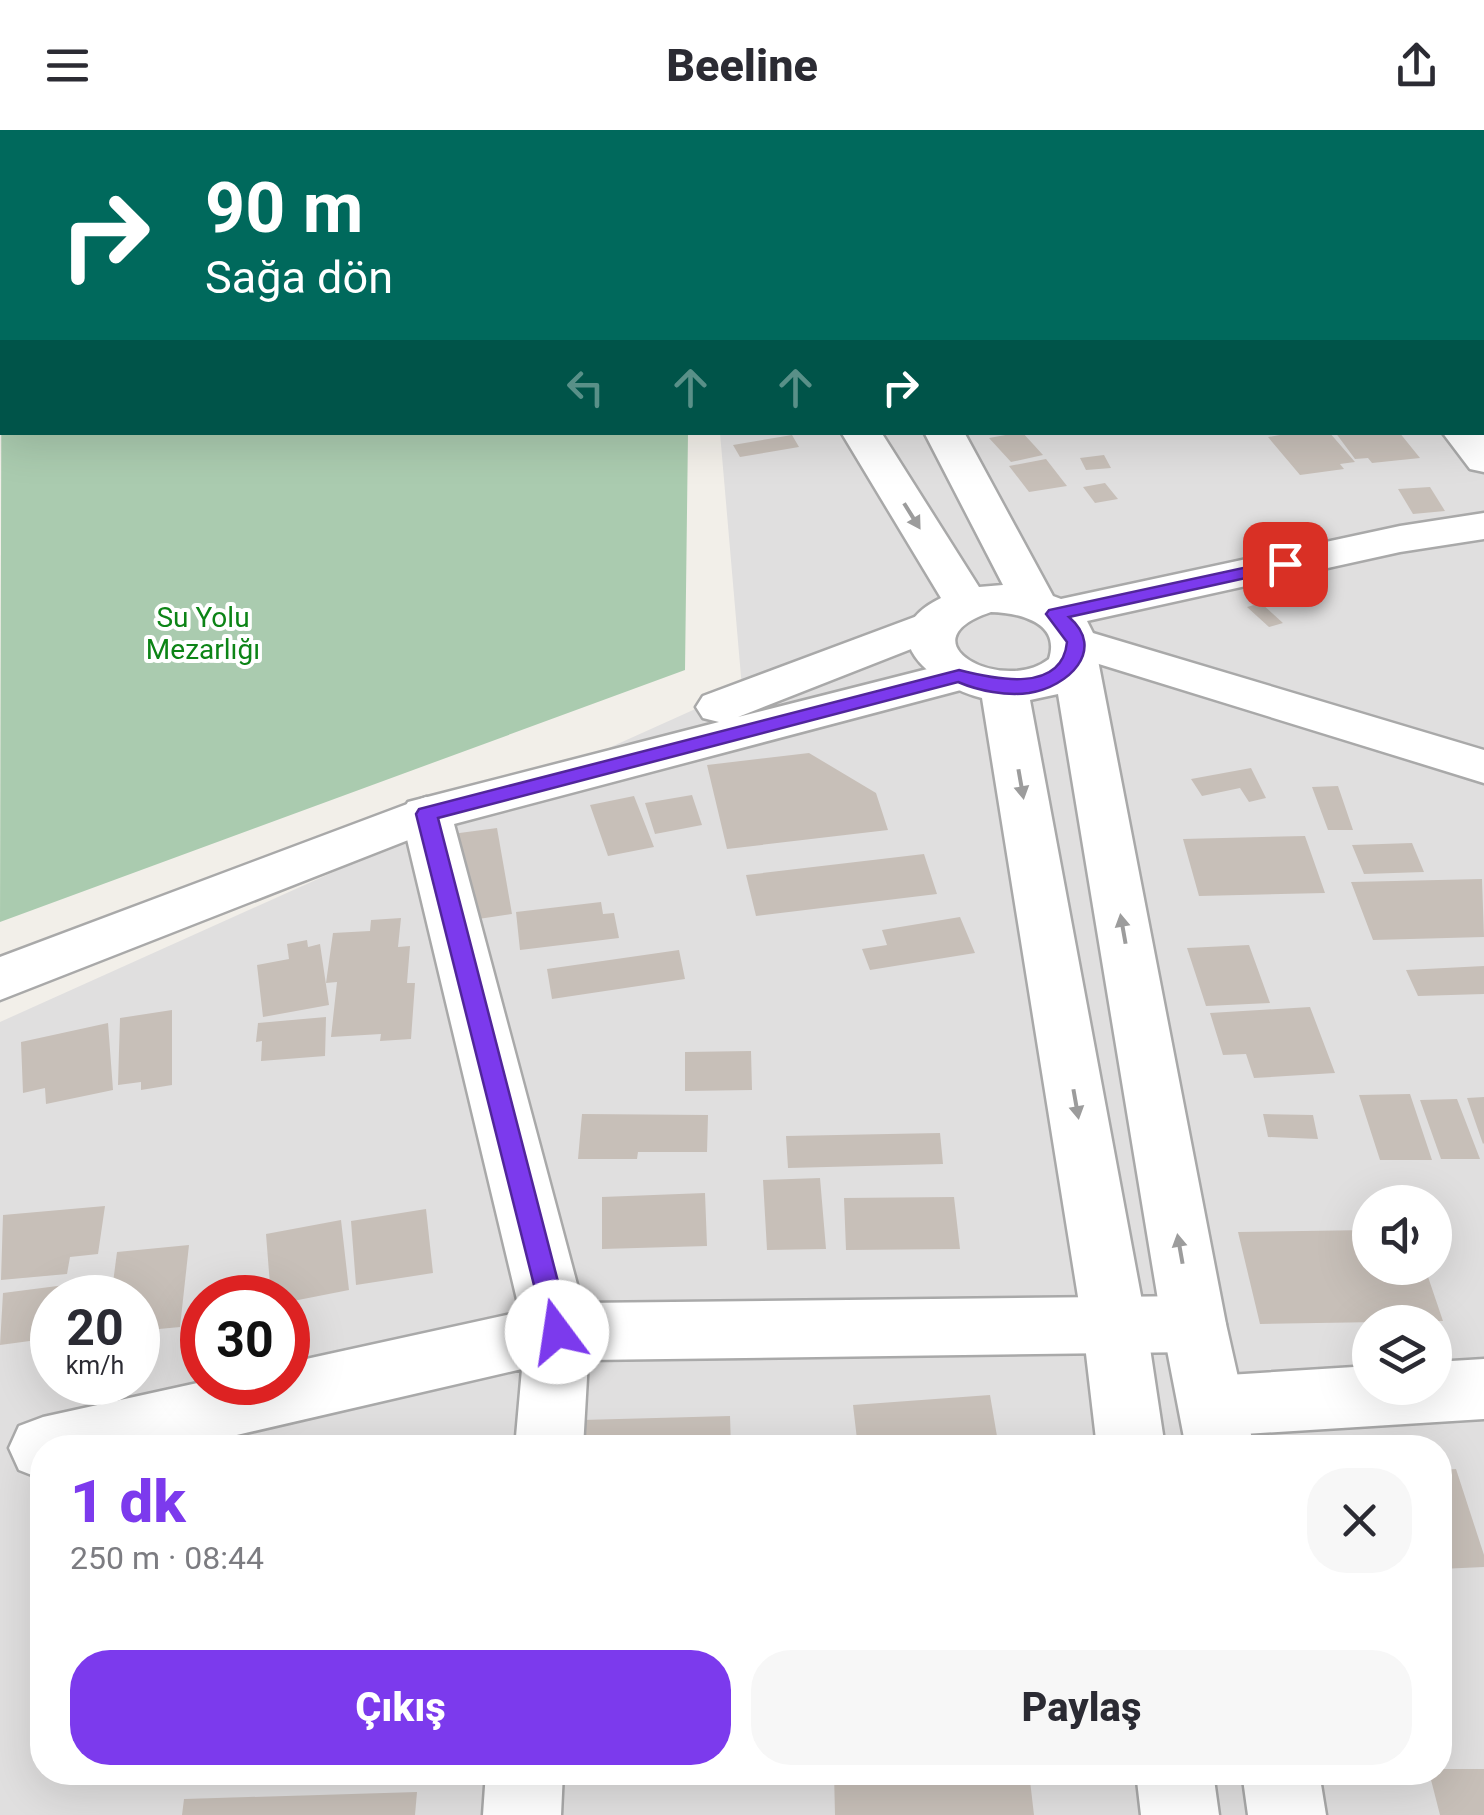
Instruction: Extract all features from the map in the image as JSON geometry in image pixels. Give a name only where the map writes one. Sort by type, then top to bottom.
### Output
[{"type":"street","points":[[862,435],[951,612]]},
{"type":"street","points":[[946,435],[1060,629],[1216,1427],[1484,1390]]},
{"type":"street","points":[[1464,435],[1484,460]]},
{"type":"street","points":[[1060,629],[1400,539],[1484,526]]},
{"type":"street","points":[[0,979],[426,814],[702,714],[988,598],[1060,629],[1484,766]]},
{"type":"street","points":[[951,612],[930,636],[933,650],[982,682],[1114,1328],[1129,1435]]},
{"type":"street","points":[[426,814],[982,682],[1050,680],[1066,671],[1060,629]]},
{"type":"street","points":[[426,814],[557,1332],[550,1435]]},
{"type":"street","points":[[101,1435],[557,1332],[1194,1324]]},
{"type":"street","points":[[0,1457],[30,1451]]},
{"type":"street","points":[[522,1815],[525,1785]]},
{"type":"street","points":[[1176,1785],[1180,1815]]},
{"type":"street","points":[[1282,1785],[1288,1815]]},
{"type":"shaded area","points":[[720,435],[1484,435],[1484,1815],[0,1815],[0,1022],[742,688]]},
{"type":"green space","name":"Su Yolu Mezarlığı","points":[[1,435],[688,435],[685,670],[0,922]]},
{"type":"building","points":[[792,435],[799,447],[740,457],[733,445]]},
{"type":"building","points":[[1025,435],[1043,455],[1011,462],[989,438]]},
{"type":"building","points":[[1332,435],[1355,462],[1340,464],[1344,469],[1300,475],[1268,437]]},
{"type":"building","points":[[1337,435],[1401,435],[1420,458],[1372,463],[1368,458],[1355,459]]},
{"type":"building","points":[[1104,455],[1111,468],[1086,470],[1080,458]]},
{"type":"building","points":[[1046,459],[1067,486],[1029,492],[1009,466]]},
{"type":"building","points":[[1105,483],[1118,499],[1095,503],[1083,487]]},
{"type":"building","points":[[1430,487],[1445,511],[1413,514],[1398,489]]},
{"type":"building","points":[[1261,603],[1283,623],[1269,627],[1247,607]]},
{"type":"building","points":[[809,753],[876,793],[888,830],[727,849],[707,765]]},
{"type":"building","points":[[1251,768],[1266,798],[1249,802],[1240,788],[1202,796],[1191,779]]},
{"type":"building","points":[[1338,786],[1353,830],[1328,830],[1312,787]]},
{"type":"building","points":[[692,795],[702,825],[655,834],[645,803]]},
{"type":"building","points":[[634,796],[654,847],[608,856],[590,805]]},
{"type":"building","points":[[497,828],[512,914],[465,921],[452,834]]},
{"type":"building","points":[[1305,836],[1325,893],[1199,896],[1183,839]]},
{"type":"building","points":[[1412,843],[1424,872],[1364,874],[1352,845]]},
{"type":"building","points":[[924,854],[937,894],[756,916],[746,875]]},
{"type":"building","points":[[1482,879],[1484,937],[1373,940],[1351,882]]},
{"type":"building","points":[[601,902],[603,914],[614,913],[619,938],[520,950],[516,912]]},
{"type":"building","points":[[960,917],[975,953],[870,970],[862,949],[887,945],[882,930]]},
{"type":"building","points":[[401,918],[398,947],[410,946],[407,983],[415,983],[411,1039],[380,1041],[381,1034],[331,1037],[337,982],[326,983],[333,933],[370,931],[371,920]]},
{"type":"building","points":[[307,940],[308,947],[320,944],[329,1005],[263,1017],[257,965],[289,959],[287,944]]},
{"type":"building","points":[[1249,945],[1270,1003],[1206,1006],[1187,948]]},
{"type":"building","points":[[679,950],[685,979],[552,999],[547,969]]},
{"type":"building","points":[[1484,966],[1484,994],[1418,996],[1406,970]]},
{"type":"building","points":[[1310,1007],[1335,1073],[1254,1078],[1246,1054],[1223,1055],[1210,1013]]},
{"type":"building","points":[[172,1010],[172,1085],[141,1090],[141,1082],[118,1085],[120,1018]]},
{"type":"building","points":[[326,1017],[325,1056],[261,1061],[262,1041],[256,1042],[258,1023]]},
{"type":"building","points":[[108,1023],[113,1090],[46,1104],[45,1088],[23,1093],[21,1042]]},
{"type":"building","points":[[751,1051],[752,1090],[685,1091],[685,1052]]},
{"type":"building","points":[[1410,1094],[1432,1160],[1380,1160],[1359,1095]]},
{"type":"building","points":[[1484,1097],[1484,1143],[1483,1144],[1467,1098]]},
{"type":"building","points":[[1457,1099],[1480,1159],[1441,1159],[1420,1100]]},
{"type":"building","points":[[582,1114],[708,1115],[707,1152],[638,1152],[637,1159],[578,1159]]},
{"type":"building","points":[[1263,1114],[1313,1115],[1318,1139],[1268,1137]]},
{"type":"building","points":[[940,1133],[943,1164],[788,1168],[786,1136]]},
{"type":"building","points":[[820,1178],[826,1249],[767,1250],[763,1180]]},
{"type":"building","points":[[705,1193],[707,1246],[602,1249],[602,1197]]},
{"type":"building","points":[[954,1197],[960,1249],[846,1250],[844,1198]]},
{"type":"building","points":[[105,1206],[98,1254],[70,1257],[67,1274],[1,1280],[3,1215]]},
{"type":"building","points":[[426,1209],[433,1273],[356,1285],[351,1221]]},
{"type":"building","points":[[341,1220],[349,1290],[310,1298],[310,1275],[269,1275],[266,1234]]},
{"type":"building","points":[[1352,1230],[1352,1285],[1431,1285],[1438,1305],[1352,1305],[1352,1322],[1260,1324],[1238,1232]]},
{"type":"building","points":[[189,1245],[186,1275],[180,1275],[180,1327],[160,1329],[160,1275],[114,1275],[117,1252]]},
{"type":"building","points":[[30,1290],[30,1341],[0,1345],[3,1293]]},
{"type":"building","points":[[990,1395],[997,1435],[856,1435],[853,1405]]},
{"type":"building","points":[[730,1416],[731,1435],[581,1435],[582,1420]]},
{"type":"building","points":[[1452,1469],[1456,1469],[1484,1555],[1484,1567],[1452,1568]]},
{"type":"building","points":[[1452,1769],[1484,1769],[1484,1815],[1440,1815],[1432,1785],[1452,1785]]},
{"type":"building","points":[[834,1785],[1031,1785],[1034,1815],[835,1815]]},
{"type":"building","points":[[417,1792],[415,1815],[182,1815],[184,1799]]},
{"type":"route","points":[[557,1332],[426,814],[959,676],[1004,688],[1028,687],[1066,671],[1075,657],[1076,642],[1070,627],[1055,614],[1285,564]]}]
